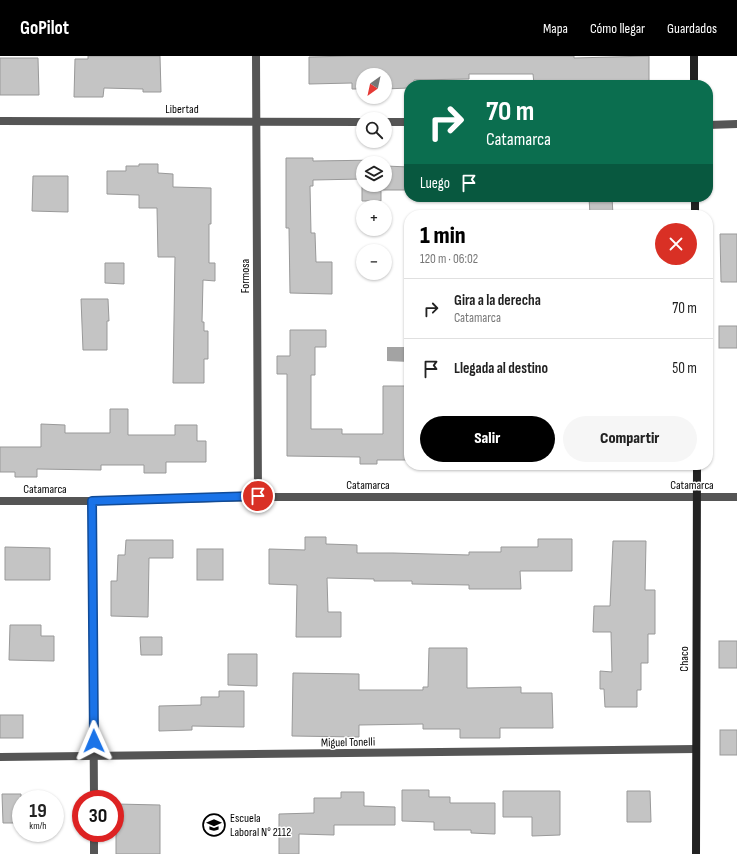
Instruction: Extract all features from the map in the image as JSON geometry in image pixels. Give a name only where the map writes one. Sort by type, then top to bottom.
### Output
[{"type":"main road","points":[[694,56],[694,80]]},
{"type":"main road","name":"Chaco","points":[[696,854],[697,470]]},
{"type":"street","name":"Formosa","points":[[256,56],[258,496]]},
{"type":"street","name":"Libertad","points":[[0,121],[356,122]]},
{"type":"street","points":[[392,122],[404,122]]},
{"type":"street","points":[[713,125],[737,124]]},
{"type":"street","name":"Catamarca","points":[[0,501],[92,501],[258,496],[737,497]]},
{"type":"street","points":[[92,501],[94,790]]},
{"type":"street","name":"Miguel Tonelli","points":[[0,757],[696,749]]},
{"type":"street","points":[[94,842],[94,854]]},
{"type":"shaded area","points":[[387,347],[404,347],[404,362],[387,361]]},
{"type":"building","points":[[88,56],[160,56],[161,92],[143,92],[143,89],[104,88],[103,97],[74,97],[75,59],[88,59]]},
{"type":"building","points":[[574,56],[574,58],[649,56],[649,80],[534,80],[533,74],[469,74],[469,79],[404,80],[404,88],[392,89],[392,68],[356,68],[356,89],[352,89],[352,83],[309,84],[309,57]]},
{"type":"building","points":[[0,58],[38,58],[39,95],[0,95]]},
{"type":"building","points":[[286,158],[313,158],[313,161],[356,160],[356,179],[313,180],[313,186],[310,186],[311,233],[315,233],[316,262],[332,262],[332,294],[290,293],[289,228],[286,228]]},
{"type":"building","points":[[139,164],[158,164],[158,173],[173,174],[173,187],[211,188],[209,263],[215,263],[215,281],[203,280],[202,322],[204,322],[204,331],[208,331],[208,359],[204,359],[204,383],[173,383],[175,257],[158,257],[157,208],[139,208],[139,195],[107,194],[107,171],[126,171],[126,166],[139,166]]},
{"type":"building","points":[[392,166],[404,167],[404,190],[392,190]]},
{"type":"building","points":[[33,176],[68,176],[68,212],[32,211]]},
{"type":"building","points":[[362,192],[381,192],[381,200],[362,200]]},
{"type":"building","points":[[589,202],[612,202],[613,210],[590,210]]},
{"type":"building","points":[[720,234],[737,234],[737,282],[721,282]]},
{"type":"building","points":[[105,263],[124,263],[124,284],[105,283]]},
{"type":"building","points":[[81,299],[108,299],[109,321],[107,321],[107,350],[83,350]]},
{"type":"building","points":[[719,326],[737,326],[737,348],[719,348]]},
{"type":"building","points":[[290,330],[326,330],[326,347],[315,347],[315,375],[311,375],[311,429],[342,429],[342,434],[383,434],[383,386],[404,386],[404,460],[377,460],[377,464],[360,464],[360,457],[287,456],[287,374],[277,374],[277,356],[290,356]]},
{"type":"building","points":[[110,409],[128,409],[128,435],[175,435],[175,425],[197,425],[197,441],[206,441],[206,462],[166,462],[166,473],[144,473],[144,465],[101,465],[101,470],[37,469],[37,477],[15,477],[15,472],[0,472],[0,447],[41,447],[41,424],[65,425],[65,433],[110,433]]},
{"type":"building","points":[[305,537],[326,537],[326,544],[357,545],[357,553],[469,555],[469,552],[501,552],[501,547],[538,547],[538,539],[572,539],[572,571],[520,571],[521,589],[469,589],[469,585],[412,584],[412,581],[374,581],[374,579],[327,578],[328,612],[341,612],[341,637],[296,637],[297,585],[269,584],[269,549],[305,550]]},
{"type":"building","points":[[126,540],[173,540],[173,558],[149,558],[148,617],[111,616],[111,581],[117,581],[118,555],[125,555]]},
{"type":"building","points":[[613,541],[646,541],[645,590],[655,590],[655,634],[648,634],[648,663],[641,663],[641,690],[637,690],[637,707],[605,707],[604,689],[600,689],[600,671],[612,672],[611,632],[593,632],[594,606],[610,606]]},
{"type":"building","points":[[5,547],[50,548],[50,580],[5,580]]},
{"type":"building","points":[[197,549],[223,549],[223,580],[197,580]]},
{"type":"building","points":[[10,625],[41,625],[41,636],[54,636],[54,661],[9,660]]},
{"type":"building","points":[[140,637],[162,637],[162,655],[141,655]]},
{"type":"building","points":[[719,641],[737,641],[737,668],[719,668]]},
{"type":"building","points":[[429,648],[467,648],[467,688],[521,687],[521,693],[552,693],[553,728],[500,728],[500,738],[460,738],[460,729],[423,729],[423,724],[359,725],[359,737],[292,736],[293,673],[359,674],[359,690],[423,690],[423,687],[428,687]]},
{"type":"building","points":[[228,654],[257,654],[257,686],[228,685]]},
{"type":"building","points":[[219,691],[244,691],[244,727],[192,726],[192,730],[159,731],[159,706],[201,705],[201,697],[219,697]]},
{"type":"building","points":[[0,715],[23,715],[23,738],[0,738]]},
{"type":"building","points":[[720,730],[737,730],[737,755],[720,755]]},
{"type":"building","points":[[402,790],[429,790],[429,797],[450,797],[450,803],[495,803],[495,834],[471,833],[471,830],[434,830],[434,822],[402,821]]},
{"type":"building","points":[[503,791],[560,791],[560,835],[532,836],[532,817],[503,817]]},
{"type":"building","points":[[627,791],[650,791],[651,822],[627,822]]},
{"type":"building","points":[[341,792],[364,792],[364,806],[395,807],[395,825],[334,825],[334,835],[299,834],[299,854],[279,854],[279,814],[314,813],[314,798],[341,798]]},
{"type":"building","points":[[2,794],[12,794],[12,823],[3,823]]},
{"type":"building","points":[[124,804],[160,805],[160,854],[116,854],[116,842],[124,842]]},
{"type":"place","name":"Escuela Laboral N° 2112","points":[[214,825]]},
{"type":"route","points":[[94,741],[92,501],[258,496]]}]
